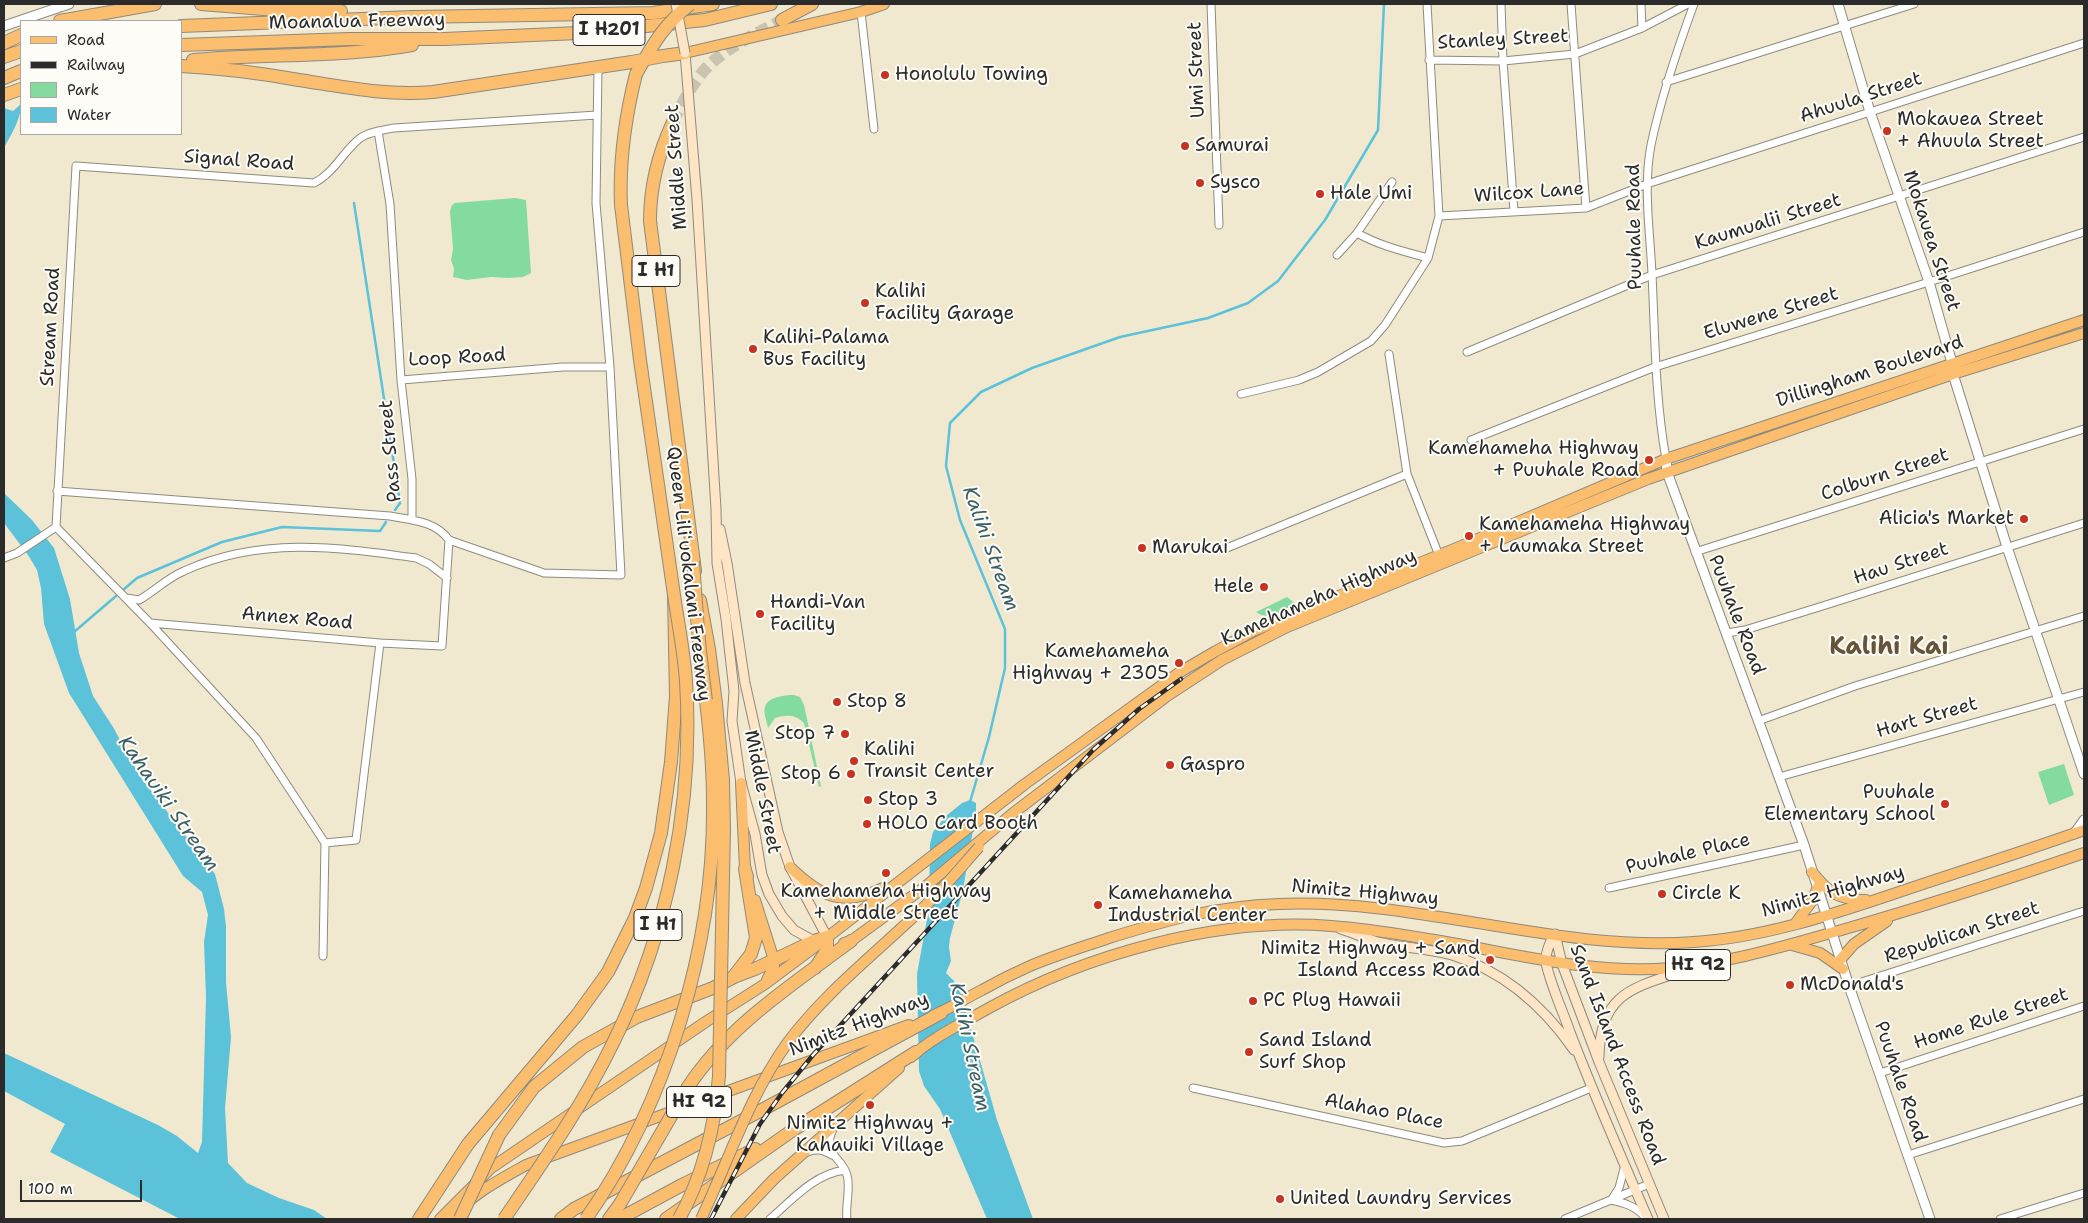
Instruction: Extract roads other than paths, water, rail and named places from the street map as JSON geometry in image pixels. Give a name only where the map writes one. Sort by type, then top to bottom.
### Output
[{"type":"highway","points":[[64,20],[155,4]]},
{"type":"highway","points":[[201,4],[342,11],[413,17]]},
{"type":"highway","name":"Queen Liliʻuokalani Freeway","points":[[504,1219],[557,1142],[598,1072],[626,1014],[657,930],[675,856],[681,819],[686,758],[686,679],[640,360],[621,205],[620,180],[623,135],[636,74],[660,33],[670,21],[690,4]]},
{"type":"highway","name":"Moanalua Freeway","points":[[182,26],[413,17],[653,13],[713,4]]},
{"type":"highway","name":"Moanalua Freeway","points":[[182,46],[349,39],[444,39],[578,33],[705,20],[771,4]]},
{"type":"highway","points":[[782,20],[812,4]]},
{"type":"highway","points":[[4,43],[20,35]]},
{"type":"highway","points":[[182,61],[391,48],[444,39]]},
{"type":"highway","points":[[4,57],[20,51]]},
{"type":"highway","points":[[182,66],[258,73],[383,93],[411,94],[685,53]]},
{"type":"highway","points":[[4,78],[20,71]]},
{"type":"highway","points":[[4,95],[20,89]]},
{"type":"highway","name":"Queen Liliʻuokalani Freeway","points":[[586,1219],[621,1161],[658,1085],[684,1011],[701,931],[711,854],[714,803],[711,754],[693,561],[650,221],[655,172],[659,155],[673,122]]},
{"type":"highway","points":[[679,1219],[697,1182],[706,1155],[717,1106],[719,1076],[723,780],[709,650],[693,561]]},
{"type":"highway","points":[[419,1219],[468,1144],[593,995],[612,965],[635,918],[655,860],[666,798],[674,733],[676,696],[674,595]]},
{"type":"highway","points":[[734,977],[751,954],[756,938],[746,869]]},
{"type":"highway","points":[[460,1219],[499,1135],[534,1087],[583,1047],[637,1017],[713,988],[734,977],[822,941],[823,958],[815,968]]},
{"type":"highway","points":[[610,1219],[701,1066],[734,1032],[766,1005],[851,941]]},
{"type":"highway","points":[[561,1219],[574,1209],[768,1107],[905,1029],[940,1012]]},
{"type":"highway","points":[[666,1219],[793,1130],[916,1052]]},
{"type":"highway","points":[[620,1219],[682,1185],[793,1130]]},
{"type":"main road","name":"Middle Street","points":[[676,4],[685,53],[697,200],[716,509],[717,563],[726,618],[734,691],[732,720],[741,783],[755,834],[762,875],[769,894],[782,916],[794,930],[822,941]]},
{"type":"main road","points":[[685,53],[862,12],[884,4]]},
{"type":"main road","name":"Dillingham Boulevard","points":[[1666,459],[2084,320]]},
{"type":"main road","name":"Dillingham Boulevard","points":[[1667,472],[1953,374],[2084,333]]},
{"type":"main road","name":"Kamehameha Highway","points":[[976,846],[1012,814],[1167,696],[1222,660],[1287,627],[1666,459]]},
{"type":"main road","name":"Kamehameha Highway","points":[[900,880],[1047,767],[1199,661],[1253,632],[1667,472]]},
{"type":"main road","name":"Middle Street","points":[[716,509],[727,563],[745,683],[774,813],[790,866],[822,941]]},
{"type":"main road","points":[[741,783],[746,869],[774,960],[771,975],[765,984]]},
{"type":"main road","name":"Nimitz Highway","points":[[940,1012],[1034,964],[1093,943],[1193,913],[1231,907],[1280,904],[1335,905],[1424,914],[1555,934],[1636,943],[1682,943],[1743,936],[1794,925],[2079,832]]},
{"type":"main road","points":[[822,941],[834,945],[851,941],[926,886],[976,846]]},
{"type":"main road","points":[[701,1219],[762,1084],[804,1022],[836,988],[930,902],[976,846]]},
{"type":"main road","name":"Nimitz Highway","points":[[736,1219],[774,1179],[916,1052],[957,1026],[1041,982],[1156,942],[1229,929],[1293,925],[1331,926],[1463,944],[1562,964],[1599,969],[1634,970],[1704,964],[1791,945],[1897,915],[2084,853]]},
{"type":"main road","points":[[790,866],[810,886],[819,892],[840,897],[852,897],[875,892],[900,880]]},
{"type":"main road","points":[[1812,872],[1828,890],[1836,895],[1850,900],[1874,900]]},
{"type":"main road","points":[[440,1219],[491,1168],[692,1031],[765,984],[900,880]]},
{"type":"main road","points":[[1794,925],[1812,901],[1818,888]]},
{"type":"main road","points":[[1791,945],[1820,953],[1842,965],[1854,944],[1897,915]]},
{"type":"main road","points":[[1331,926],[1378,942],[1453,955],[1490,972],[1511,984],[1540,1008],[1564,1036],[1581,1060]]},
{"type":"main road","name":"Sand Island Access Road","points":[[1555,934],[1546,961],[1591,1088],[1625,1162],[1648,1219]]},
{"type":"main road","name":"Sand Island Access Road","points":[[1555,934],[1562,964],[1599,1062],[1664,1219]]},
{"type":"main road","points":[[1599,1062],[1599,1036],[1604,1021],[1611,1008],[1622,995],[1636,987],[1704,964]]},
{"type":"main road","name":"Nimitz Highway","points":[[451,1219],[458,1210],[495,1182],[526,1165],[905,1029]]},
{"type":"street","points":[[22,20],[69,4]]},
{"type":"street","name":"Umi Street","points":[[1211,4],[1220,225]]},
{"type":"street","points":[[1241,394],[1299,380],[1318,372],[1371,341],[1384,325],[1428,258],[1439,216],[1427,4]]},
{"type":"street","points":[[1501,4],[1502,61],[1514,211]]},
{"type":"street","points":[[1571,4],[1586,208]]},
{"type":"street","points":[[1641,4],[1642,28]]},
{"type":"street","name":"Stanley Street","points":[[1429,60],[1502,61],[1575,54],[1642,28],[1688,4]]},
{"type":"street","name":"Puuhale Road","points":[[1694,4],[1666,82],[1651,147],[1647,184],[1655,367],[1661,433],[1667,472],[1804,845],[1849,986],[1930,1219]]},
{"type":"street","name":"Mokauea Street","points":[[1838,4],[1870,112],[1929,282],[1952,363],[1953,374],[2008,547],[2084,774]]},
{"type":"street","points":[[1666,82],[1914,4]]},
{"type":"street","points":[[862,12],[874,129]]},
{"type":"street","points":[[4,26],[20,21]]},
{"type":"street","name":"Ahuula Street","points":[[1647,184],[2084,43]]},
{"type":"street","points":[[323,956],[325,843],[256,738],[150,623],[56,527],[57,491],[390,516],[412,520],[437,528],[449,540],[544,573],[621,575],[610,366],[596,203],[598,67]]},
{"type":"street","points":[[378,131],[394,128],[597,115]]},
{"type":"street","name":"Signal Road","points":[[76,166],[314,183],[325,178],[360,138],[378,131]]},
{"type":"street","name":"Loop Road","points":[[378,131],[390,204],[401,380],[563,367],[610,366]]},
{"type":"street","name":"Kaumualii Street","points":[[1467,352],[1652,275],[1900,198],[2084,137]]},
{"type":"street","name":"Stream Road","points":[[57,491],[76,166]]},
{"type":"street","points":[[1337,254],[1357,233],[1392,182]]},
{"type":"street","name":"Wilcox Lane","points":[[1439,216],[1586,208],[1647,184]]},
{"type":"street","name":"Eluwene Street","points":[[1471,440],[1655,367],[2084,232]]},
{"type":"street","points":[[1357,233],[1382,245],[1428,258]]},
{"type":"street","points":[[1390,354],[1407,474],[1441,559]]},
{"type":"street","name":"Pass Street","points":[[401,380],[412,479],[412,520]]},
{"type":"street","name":"Colburn Street","points":[[1695,552],[2084,429]]},
{"type":"street","points":[[1222,550],[1407,474]]},
{"type":"street","name":"Hau Street","points":[[1727,633],[1745,630],[1820,607],[2084,523]]},
{"type":"street","points":[[7,557],[56,527]]},
{"type":"street","points":[[448,578],[449,540]]},
{"type":"street","points":[[124,597],[139,600],[175,575],[215,559],[271,548],[299,546],[354,549],[416,558],[429,564],[448,578]]},
{"type":"street","name":"Annex Road","points":[[150,623],[380,643],[442,646],[448,578]]},
{"type":"street","points":[[1758,721],[1855,686],[2084,616]]},
{"type":"street","points":[[325,843],[356,840],[380,643]]},
{"type":"street","name":"Hart Street","points":[[1779,777],[2084,692]]},
{"type":"street","points":[[2079,832],[2084,820]]},
{"type":"street","name":"Puuhale Place","points":[[1609,888],[1804,845]]},
{"type":"street","name":"Republican Street","points":[[1849,986],[2084,911]]},
{"type":"street","name":"Home Rule Street","points":[[1880,1073],[2084,1006]]},
{"type":"street","name":"Alahao Place","points":[[1193,1088],[1444,1143],[1462,1141],[1591,1088]]},
{"type":"street","points":[[1908,1155],[2084,1099]]},
{"type":"street","points":[[835,1125],[830,1135],[828,1146],[832,1155],[845,1170],[848,1183],[847,1219]]},
{"type":"street","points":[[804,1153],[813,1149],[822,1150],[832,1155]]},
{"type":"street","points":[[1611,1200],[1620,1188],[1625,1162]]},
{"type":"street","points":[[770,1219],[818,1179],[830,1173],[845,1170]]},
{"type":"street","points":[[1564,1219],[1649,1184]]},
{"type":"street","points":[[2000,1219],[2084,1193]]},
{"type":"street","points":[[1611,1200],[1632,1206],[1648,1219]]},
{"type":"water","points":[[20,105],[17,121],[4,148],[4,108],[13,111]]},
{"type":"water","points":[[4,493],[32,520],[54,548],[70,599],[79,653],[93,696],[113,727],[139,775],[215,874],[224,909],[226,927],[226,982],[231,1037],[225,1108],[228,1163],[247,1183],[279,1198],[314,1210],[327,1219],[180,1219],[50,1152],[65,1124],[4,1091],[4,1053],[158,1125],[177,1136],[198,1153],[202,1142],[206,997],[204,942],[208,915],[202,892],[183,876],[69,693],[44,624],[41,588],[37,570],[4,523]]},
{"type":"water","points":[[970,800],[976,803],[976,812],[963,890],[950,938],[951,961],[946,973],[954,981],[961,994],[997,1120],[1033,1219],[987,1219],[940,1109],[924,1086],[919,1071],[917,974],[929,908],[930,844],[933,832],[946,816],[962,803]]},
{"type":"waterway","name":"Kalihi Stream","points":[[970,802],[989,737],[1005,668],[1005,629],[960,520],[946,466],[950,423],[981,392],[1032,368],[1120,337],[1208,318],[1248,303],[1278,281],[1325,220],[1378,130],[1384,4]]},
{"type":"waterway","points":[[354,203],[400,503],[395,510]]},
{"type":"waterway","points":[[74,632],[137,578],[222,542],[282,527],[380,531],[386,522]]},
{"type":"tunnel","points":[[673,122],[691,88],[709,65],[731,48],[782,20]]},
{"type":"railway","points":[[711,1219],[760,1124],[813,1055],[1093,750],[1139,709],[1181,679]]},
{"type":"place","name":"Honolulu Towing","points":[[885,75]]},
{"type":"place","name":"Mokauea Street + Ahuula Street","points":[[1887,131]]},
{"type":"place","name":"Samurai","points":[[1185,146]]},
{"type":"place","name":"Sysco","points":[[1200,183]]},
{"type":"place","name":"Hale Umi","points":[[1320,194]]},
{"type":"place","name":"Kalihi Facility Garage","points":[[865,303]]},
{"type":"place","name":"Kalihi-Palama Bus Facility","points":[[753,349]]},
{"type":"place","name":"Kamehameha Highway + Puuhale Road","points":[[1649,460]]},
{"type":"place","name":"Alicia's Market","points":[[2024,519]]},
{"type":"place","name":"Kamehameha Highway + Laumaka Street","points":[[1469,536]]},
{"type":"place","name":"Marukai","points":[[1142,548]]},
{"type":"place","name":"Hele","points":[[1264,587]]},
{"type":"place","name":"Handi-Van Facility","points":[[760,614]]},
{"type":"place","name":"Kamehameha Highway + 2305","points":[[1179,663]]},
{"type":"place","name":"Stop 8","points":[[837,702]]},
{"type":"place","name":"Stop 7","points":[[845,734]]},
{"type":"place","name":"Kalihi Transit Center","points":[[854,761]]},
{"type":"place","name":"Gaspro","points":[[1170,765]]},
{"type":"place","name":"Stop 6","points":[[851,774]]},
{"type":"place","name":"Stop 3","points":[[868,800]]},
{"type":"place","name":"Puuhale Elementary School","points":[[1945,804]]},
{"type":"place","name":"HOLO Card Booth","points":[[867,824]]},
{"type":"place","name":"Kamehameha Highway + Middle Street","points":[[886,873]]},
{"type":"place","name":"Circle K","points":[[1662,894]]},
{"type":"place","name":"Kamehameha Industrial Center","points":[[1098,905]]},
{"type":"place","name":"Nimitz Highway + Sand Island Access Road","points":[[1490,960]]},
{"type":"place","name":"McDonald's","points":[[1790,985]]},
{"type":"place","name":"PC Plug Hawaii","points":[[1253,1001]]},
{"type":"place","name":"Sand Island Surf Shop","points":[[1249,1052]]},
{"type":"place","name":"Nimitz Highway + Kahauiki Village","points":[[870,1105]]},
{"type":"place","name":"United Laundry Services","points":[[1280,1199]]},
{"type":"district","name":"Kalihi Kai","points":[[1889,648]]},
{"type":"water label","name":"Kahauiki Stream","points":[[168,804]]}]
